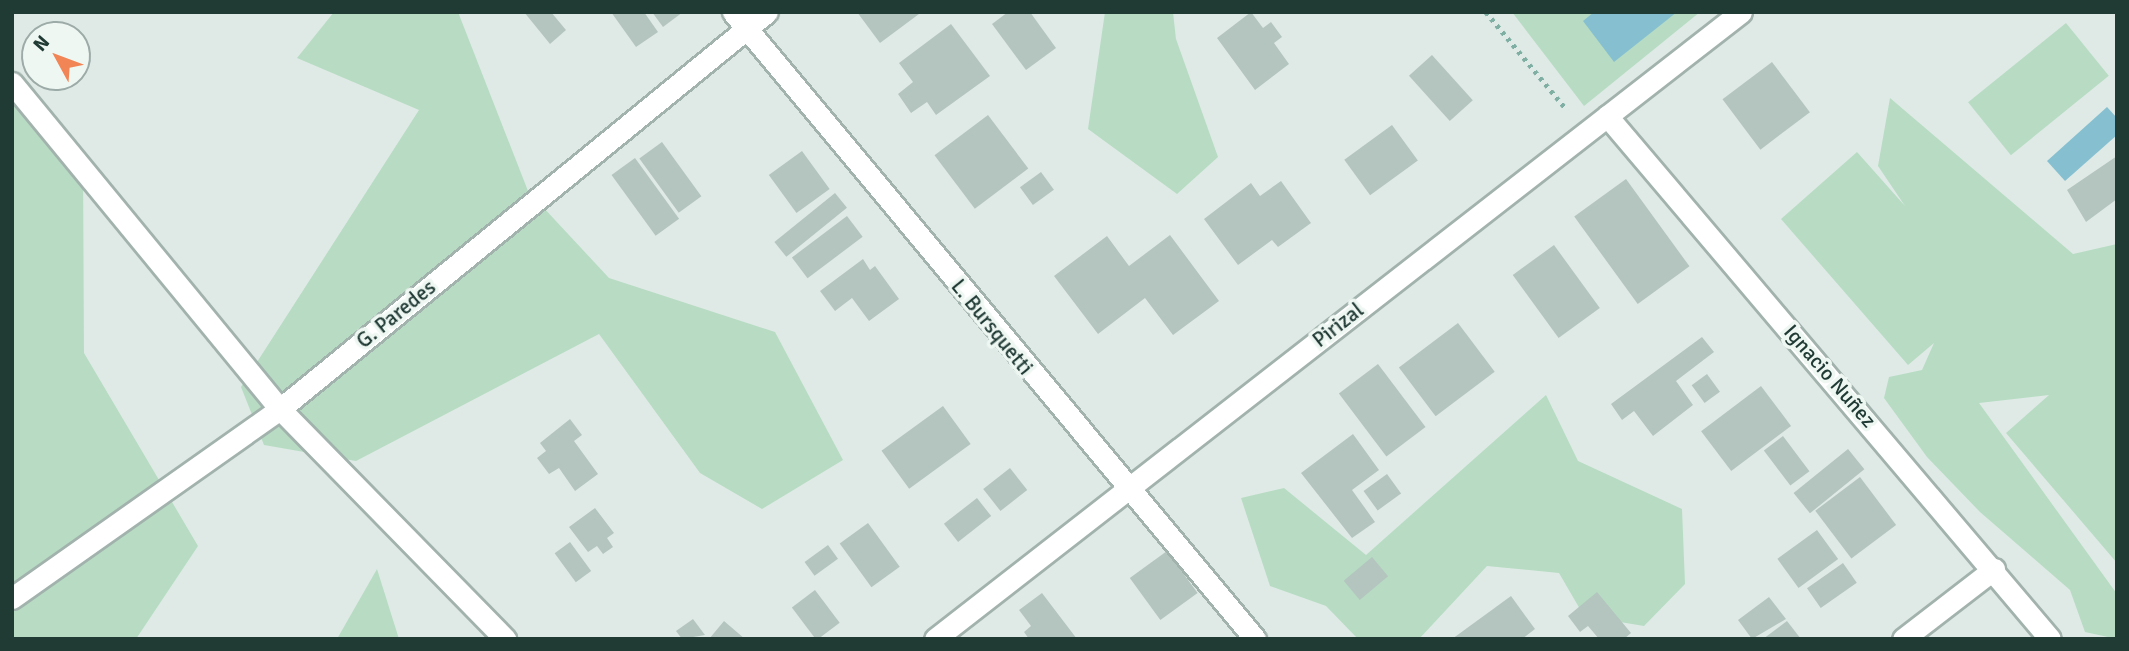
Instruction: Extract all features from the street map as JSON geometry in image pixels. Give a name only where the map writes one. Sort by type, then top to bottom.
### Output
[{"type":"street","name":"G. Paredes","points":[[12,598],[280,409],[740,20],[767,12]]},
{"type":"street","name":"Pirizal","points":[[935,639],[1741,12]]},
{"type":"street","name":"L. Bursquetti","points":[[740,20],[1126,489],[1255,639]]},
{"type":"street","points":[[12,83],[280,409],[505,639]]},
{"type":"street","name":"Ignacio Nuñez","points":[[1607,116],[1994,569],[2050,639]]},
{"type":"street","points":[[1903,639],[1994,569]]},
{"type":"path","points":[[1486,12],[1585,133]]},
{"type":"green space","points":[[334,12],[458,12],[528,191],[609,278],[775,332],[843,460],[762,509],[700,473],[599,334],[356,461],[264,445],[241,387],[419,110],[297,58]]},
{"type":"green space","points":[[1105,12],[1173,12],[1176,39],[1218,157],[1177,194],[1088,129]]},
{"type":"green space","points":[[1512,12],[1700,12],[1584,106]]},
{"type":"green space","points":[[2066,23],[2109,76],[2011,155],[1968,102]]},
{"type":"green space","points":[[12,79],[83,164],[84,353],[198,546],[136,639],[12,639]]},
{"type":"green space","points":[[1890,98],[2073,254],[2117,244],[2117,563],[2006,433],[2049,395],[1979,403],[2117,594],[2117,639],[2085,632],[2070,590],[1980,512],[1927,457],[1884,398],[1889,377],[1922,370],[1934,343],[1908,365],[1781,219],[1857,152],[1905,206],[1878,166]]},
{"type":"green space","points":[[1546,395],[1578,461],[1682,509],[1685,584],[1644,626],[1584,616],[1559,573],[1487,566],[1419,639],[1358,639],[1326,606],[1270,586],[1241,498],[1284,488],[1366,555]]},
{"type":"green space","points":[[377,569],[399,639],[337,639]]},
{"type":"water","points":[[1594,12],[1677,12],[1614,62],[1583,21]]},
{"type":"water","points":[[2107,107],[2117,118],[2117,135],[2065,181],[2047,161]]},
{"type":"building","points":[[524,12],[551,12],[566,30],[550,44]]},
{"type":"building","points":[[611,12],[644,12],[658,32],[636,47]]},
{"type":"building","points":[[652,12],[683,12],[663,27]]},
{"type":"building","points":[[857,12],[918,12],[919,14],[880,43]]},
{"type":"building","points":[[1008,12],[1030,12],[1056,48],[1026,70],[992,24]]},
{"type":"building","points":[[1251,12],[1263,28],[1271,22],[1282,37],[1274,43],[1289,64],[1255,90],[1217,38]]},
{"type":"building","points":[[951,24],[990,76],[936,115],[927,102],[911,113],[898,94],[913,82],[899,63]]},
{"type":"building","points":[[1432,55],[1473,100],[1450,121],[1409,76]]},
{"type":"building","points":[[1772,62],[1810,112],[1760,150],[1722,99]]},
{"type":"building","points":[[988,115],[1028,169],[975,209],[934,155]]},
{"type":"building","points":[[1392,125],[1418,161],[1370,195],[1344,160]]},
{"type":"building","points":[[662,142],[701,196],[679,213],[639,158]]},
{"type":"building","points":[[802,151],[830,189],[796,213],[769,175]]},
{"type":"building","points":[[2117,156],[2117,199],[2086,222],[2067,190]]},
{"type":"building","points":[[635,158],[679,219],[656,236],[612,175]]},
{"type":"building","points":[[1041,172],[1054,190],[1033,205],[1020,187]]},
{"type":"building","points":[[1626,179],[1689,266],[1638,304],[1574,217]]},
{"type":"building","points":[[1281,181],[1311,223],[1278,247],[1272,240],[1238,265],[1204,219],[1251,183],[1260,196]]},
{"type":"building","points":[[835,193],[847,208],[786,257],[774,242]]},
{"type":"building","points":[[847,216],[863,237],[808,278],[792,258]]},
{"type":"building","points":[[1170,235],[1219,301],[1173,335],[1145,298],[1098,334],[1054,276],[1107,236],[1129,266]]},
{"type":"building","points":[[1554,245],[1600,308],[1559,338],[1513,275]]},
{"type":"building","points":[[863,259],[870,270],[875,266],[899,299],[869,321],[852,298],[835,311],[820,291]]},
{"type":"building","points":[[1458,323],[1495,372],[1436,416],[1399,368]]},
{"type":"building","points":[[1702,337],[1714,352],[1676,381],[1693,405],[1653,436],[1634,411],[1622,420],[1611,404]]},
{"type":"building","points":[[1378,364],[1426,427],[1386,457],[1339,393]]},
{"type":"building","points":[[1707,374],[1720,392],[1705,403],[1692,385]]},
{"type":"building","points":[[1761,386],[1791,426],[1731,471],[1701,431]]},
{"type":"building","points":[[943,406],[971,444],[909,489],[882,451]]},
{"type":"building","points":[[570,419],[582,435],[574,441],[598,474],[575,491],[559,468],[549,474],[537,458],[546,451],[540,443]]},
{"type":"building","points":[[1353,434],[1379,470],[1352,490],[1375,522],[1352,538],[1301,473]]},
{"type":"building","points":[[1783,436],[1809,471],[1790,486],[1764,450]]},
{"type":"building","points":[[1848,449],[1864,469],[1810,513],[1794,493]]},
{"type":"building","points":[[1010,468],[1027,490],[1000,511],[983,489]]},
{"type":"building","points":[[1387,474],[1401,493],[1378,510],[1364,491]]},
{"type":"building","points":[[1860,477],[1896,525],[1851,559],[1815,511]]},
{"type":"building","points":[[977,498],[991,516],[958,542],[944,524]]},
{"type":"building","points":[[595,508],[614,533],[607,538],[613,547],[603,554],[597,546],[588,552],[569,527]]},
{"type":"building","points":[[868,523],[900,567],[871,587],[840,544]]},
{"type":"building","points":[[1817,530],[1838,559],[1799,588],[1777,559]]},
{"type":"building","points":[[570,542],[591,571],[576,582],[555,553]]},
{"type":"building","points":[[828,545],[838,559],[815,576],[805,562]]},
{"type":"building","points":[[1167,551],[1198,593],[1160,620],[1130,578]]},
{"type":"building","points":[[1372,557],[1388,576],[1360,600],[1344,581]]},
{"type":"building","points":[[1843,563],[1857,583],[1821,608],[1807,588]]},
{"type":"building","points":[[815,590],[840,623],[816,639],[792,607]]},
{"type":"building","points":[[1597,592],[1631,633],[1624,639],[1599,639],[1588,626],[1580,632],[1568,616]]},
{"type":"building","points":[[1042,593],[1077,639],[1029,639],[1024,632],[1031,626],[1019,610]]},
{"type":"building","points":[[1511,596],[1535,629],[1522,639],[1452,639]]},
{"type":"building","points":[[1769,597],[1786,619],[1752,639],[1738,620]]},
{"type":"building","points":[[693,619],[705,635],[682,639],[676,631]]},
{"type":"building","points":[[724,621],[745,639],[709,639]]},
{"type":"building","points":[[1787,621],[1801,639],[1763,639]]}]
